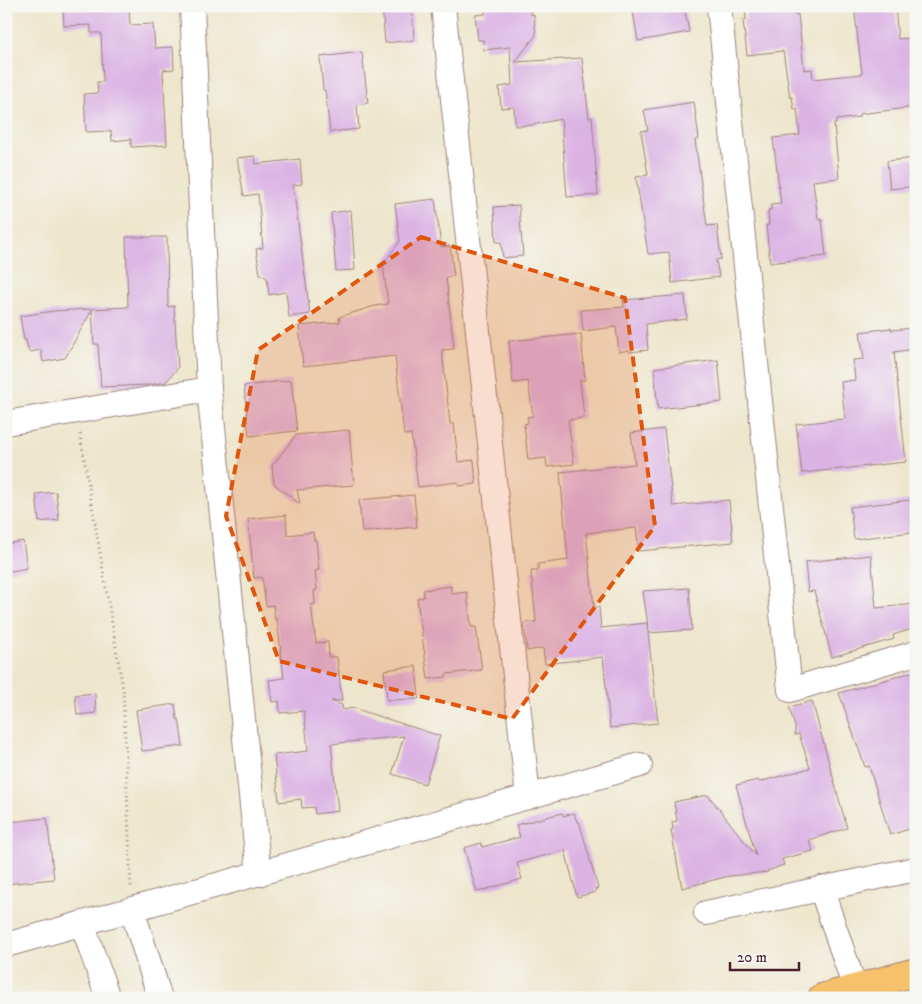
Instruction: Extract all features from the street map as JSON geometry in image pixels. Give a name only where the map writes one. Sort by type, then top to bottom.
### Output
[{"type":"main road","points":[[822,998],[907,975]]},
{"type":"main road","points":[[882,998],[907,975]]},
{"type":"street","points":[[192,6],[209,389],[259,874]]},
{"type":"street","points":[[443,6],[528,797]]},
{"type":"street","points":[[719,6],[790,690],[916,653]]},
{"type":"street","points":[[6,423],[209,389]]},
{"type":"street","points":[[6,945],[640,765]]},
{"type":"street","points":[[706,913],[916,869]]},
{"type":"street","points":[[821,888],[855,988]]},
{"type":"street","points":[[132,909],[160,998]]},
{"type":"street","points":[[82,924],[108,998]]},
{"type":"path","points":[[77,411],[123,689],[132,909]]},
{"type":"highlighted area","points":[[421,237],[625,298],[655,526],[512,719],[279,661],[226,516],[258,350]]},
{"type":"building","points":[[129,6],[130,25],[153,24],[155,48],[173,47],[174,69],[163,70],[167,145],[131,147],[131,139],[112,141],[111,131],[86,132],[84,94],[98,93],[97,82],[103,82],[101,33],[91,33],[91,25],[64,26],[63,8]]},
{"type":"building","points":[[382,6],[412,6],[414,40],[385,43]]},
{"type":"building","points":[[484,6],[530,6],[531,15],[534,14],[536,35],[515,62],[582,58],[589,118],[592,117],[598,195],[567,197],[561,119],[532,125],[515,126],[514,107],[501,108],[499,87],[512,85],[510,47],[484,50],[483,40],[478,40],[475,15],[485,14]]},
{"type":"building","points":[[632,6],[684,6],[689,32],[638,41]]},
{"type":"building","points":[[745,6],[794,6],[795,15],[798,14],[804,70],[812,69],[813,79],[862,74],[854,6],[895,6],[898,39],[911,38],[914,62],[916,62],[916,107],[859,114],[859,117],[836,120],[836,124],[834,124],[839,178],[813,181],[818,219],[822,220],[826,256],[770,263],[766,225],[769,225],[768,210],[771,210],[771,205],[781,204],[773,138],[800,135],[797,109],[794,110],[792,97],[790,97],[783,51],[747,55],[743,20],[746,20]]},
{"type":"building","points":[[362,52],[368,103],[357,105],[359,129],[330,132],[320,57]]},
{"type":"building","points":[[694,102],[699,139],[695,140],[707,226],[717,225],[721,259],[716,260],[719,277],[672,283],[669,252],[648,254],[636,177],[648,175],[641,131],[648,130],[644,110]]},
{"type":"building","points":[[255,156],[256,164],[300,159],[302,184],[293,185],[310,314],[289,317],[286,292],[269,295],[267,278],[260,274],[256,249],[263,248],[258,194],[244,196],[237,158]]},
{"type":"building","points":[[916,158],[916,186],[890,189],[887,161]]},
{"type":"building","points":[[435,199],[441,247],[450,246],[454,276],[446,277],[454,349],[442,350],[450,424],[454,424],[458,462],[474,460],[476,484],[458,486],[458,482],[418,487],[411,434],[404,435],[395,356],[303,366],[299,326],[340,322],[339,317],[388,304],[383,264],[400,241],[395,204]]},
{"type":"building","points":[[519,205],[523,256],[503,258],[501,242],[496,242],[494,207]]},
{"type":"building","points":[[351,210],[355,270],[336,271],[331,213]]},
{"type":"building","points":[[126,237],[167,237],[168,307],[174,306],[178,368],[166,382],[148,385],[101,387],[98,344],[94,344],[92,310],[65,358],[43,362],[41,350],[29,352],[26,340],[24,340],[20,316],[54,311],[128,307]]},
{"type":"building","points":[[685,295],[687,319],[646,324],[648,350],[619,352],[616,327],[583,331],[581,310],[624,307],[623,300]]},
{"type":"building","points":[[891,328],[891,330],[916,328],[916,349],[894,352],[906,462],[802,473],[796,424],[845,419],[841,382],[855,380],[853,360],[864,359],[860,332]]},
{"type":"building","points":[[581,334],[585,380],[580,380],[584,418],[568,420],[574,464],[547,467],[546,458],[528,460],[524,424],[528,423],[527,417],[533,416],[528,381],[513,383],[509,341]]},
{"type":"building","points":[[718,360],[722,402],[658,409],[654,368]]},
{"type":"building","points":[[291,380],[297,431],[249,436],[244,386]]},
{"type":"building","points":[[664,429],[673,506],[729,500],[733,542],[639,551],[636,528],[586,533],[594,607],[599,607],[601,628],[647,623],[658,723],[610,728],[603,657],[545,664],[543,648],[527,651],[524,623],[536,622],[531,571],[538,571],[538,564],[568,560],[560,472],[635,464],[631,433]]},
{"type":"building","points":[[349,430],[354,485],[297,490],[300,504],[274,484],[272,466],[296,435]]},
{"type":"building","points":[[56,492],[59,520],[39,522],[36,494]]},
{"type":"building","points":[[414,495],[417,527],[362,532],[359,500]]},
{"type":"building","points":[[910,500],[913,532],[854,539],[850,507]]},
{"type":"building","points":[[286,515],[287,535],[313,532],[314,540],[316,540],[319,570],[315,571],[317,590],[314,591],[315,604],[311,605],[316,643],[328,642],[329,657],[337,657],[342,701],[331,701],[342,705],[343,710],[353,708],[440,736],[425,784],[392,774],[404,736],[331,744],[338,811],[315,814],[314,807],[302,808],[301,799],[279,802],[274,755],[308,751],[304,711],[280,713],[279,701],[272,702],[269,680],[284,678],[277,619],[275,620],[273,605],[266,606],[262,577],[254,578],[248,519]]},
{"type":"building","points":[[23,541],[27,568],[6,572],[6,544]]},
{"type":"building","points":[[871,555],[876,608],[916,604],[916,628],[893,635],[894,639],[832,657],[814,591],[808,592],[805,562]]},
{"type":"building","points":[[451,586],[451,594],[467,592],[471,627],[476,627],[482,670],[446,674],[446,677],[428,679],[417,598],[424,597],[423,590]]},
{"type":"building","points":[[689,588],[692,630],[649,633],[643,591]]},
{"type":"building","points":[[416,666],[419,699],[387,700],[384,670]]},
{"type":"building","points":[[916,671],[916,827],[890,835],[869,766],[865,767],[839,693]]},
{"type":"building","points":[[95,693],[96,713],[77,715],[75,695]]},
{"type":"building","points":[[812,701],[847,828],[809,840],[813,851],[782,859],[784,865],[768,872],[729,876],[682,888],[671,830],[673,829],[672,822],[677,821],[674,802],[708,795],[756,856],[736,785],[758,780],[759,782],[810,768],[799,734],[795,735],[795,727],[789,707]]},
{"type":"building","points":[[175,704],[183,746],[142,751],[136,710]]},
{"type":"building","points":[[562,813],[563,816],[574,813],[577,822],[579,821],[598,888],[595,889],[596,892],[577,897],[565,850],[517,863],[522,879],[477,892],[464,848],[481,843],[482,847],[520,837],[516,825]]},
{"type":"building","points":[[47,818],[54,879],[6,884],[6,833],[9,830],[9,822]]}]
